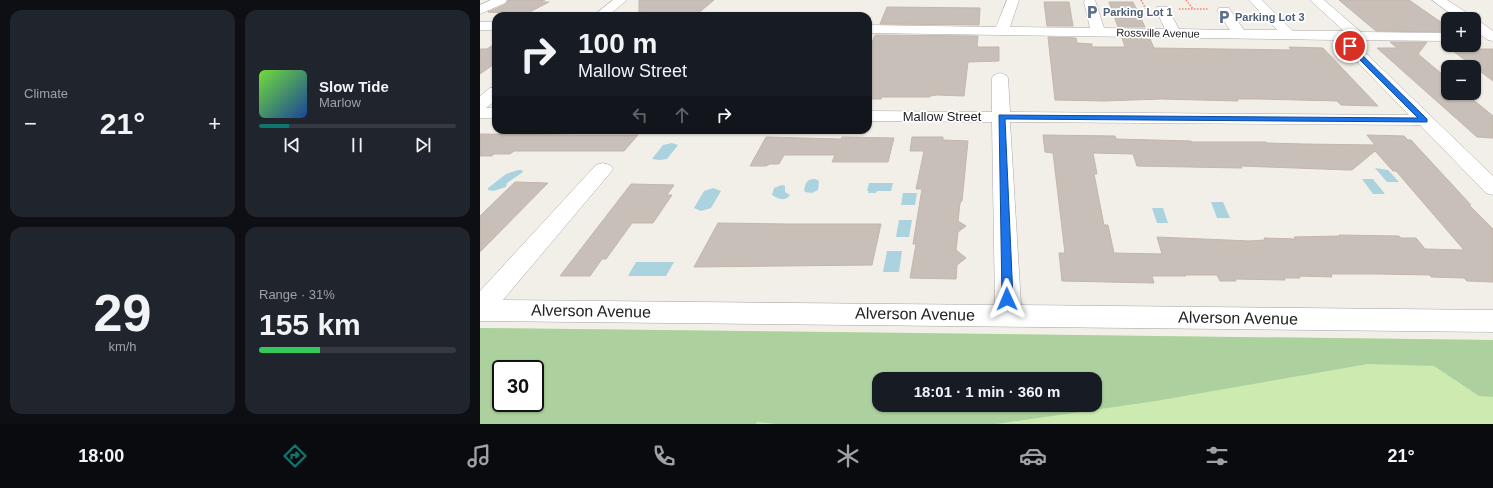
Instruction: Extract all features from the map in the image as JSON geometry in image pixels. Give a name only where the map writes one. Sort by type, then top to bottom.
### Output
[{"type":"street","points":[[480,10],[502,0]]},
{"type":"street","points":[[605,12],[621,0]]},
{"type":"street","points":[[1002,30],[1013,0]]},
{"type":"street","points":[[1254,0],[1289,35]]},
{"type":"street","points":[[1316,0],[1358,36]]},
{"type":"street","points":[[1438,0],[1456,12]]},
{"type":"street","points":[[1090,2],[1098,32]]},
{"type":"street","points":[[1156,10],[1174,33]]},
{"type":"street","points":[[1219,10],[1240,34]]},
{"type":"street","points":[[480,26],[492,26]]},
{"type":"street","name":"Rossville Avenue","points":[[872,29],[1441,37]]},
{"type":"street","points":[[1481,29],[1493,37]]},
{"type":"street","points":[[1339,35],[1493,188]]},
{"type":"street","points":[[1481,37],[1493,37]]},
{"type":"street","points":[[1000,78],[1008,315]]},
{"type":"street","points":[[480,104],[492,95]]},
{"type":"street","points":[[480,113],[492,113]]},
{"type":"street","name":"Mallow Street","points":[[872,116],[1424,120]]},
{"type":"street","name":"Alverson Avenue","points":[[480,310],[603,169]]},
{"type":"street","name":"Alverson Avenue","points":[[480,310],[1493,321]]},
{"type":"path","points":[[1186,0],[1192,9]]},
{"type":"path","points":[[1145,9],[1156,10]]},
{"type":"path","points":[[1177,9],[1219,10]]},
{"type":"green space","points":[[480,328],[1493,340],[1493,424],[480,424]]},
{"type":"green space","points":[[480,328],[1493,340],[1493,397],[1479,396],[1434,366],[1368,364],[1156,401],[1102,409],[1102,372],[872,372],[872,412],[1079,412],[996,424],[776,424],[758,422],[755,424],[480,424]]},
{"type":"water","points":[[672,143],[678,145],[667,159],[652,159],[663,145]]},
{"type":"water","points":[[1375,168],[1388,170],[1399,182],[1387,182]]},
{"type":"water","points":[[522,170],[523,172],[507,183],[506,187],[493,191],[488,190],[488,188],[506,174]]},
{"type":"water","points":[[815,179],[819,181],[818,190],[812,193],[805,192],[805,185],[807,182]]},
{"type":"water","points":[[1362,179],[1373,179],[1385,194],[1373,194]]},
{"type":"water","points":[[869,183],[893,183],[891,191],[877,191],[876,193],[868,193]]},
{"type":"water","points":[[782,185],[785,186],[785,192],[790,195],[786,199],[779,199],[772,195],[774,188]]},
{"type":"water","points":[[713,188],[721,191],[711,208],[701,211],[694,208],[704,191]]},
{"type":"water","points":[[903,193],[917,193],[915,205],[901,205]]},
{"type":"water","points":[[1211,202],[1223,202],[1230,218],[1217,218]]},
{"type":"water","points":[[1152,208],[1163,208],[1168,223],[1157,223]]},
{"type":"water","points":[[899,220],[912,220],[909,237],[896,237]]},
{"type":"water","points":[[887,251],[902,251],[899,272],[883,272]]},
{"type":"water","points":[[636,262],[674,262],[666,276],[628,276]]},
{"type":"building","points":[[508,0],[545,0],[541,2],[549,2],[530,12],[488,12],[506,4]]},
{"type":"building","points":[[639,0],[714,0],[700,12],[639,12]]},
{"type":"building","points":[[1339,0],[1409,0],[1441,22],[1441,32],[1376,31]]},
{"type":"building","points":[[1044,2],[1069,2],[1073,26],[1047,26]]},
{"type":"building","points":[[1109,2],[1133,2],[1145,27],[1118,27]]},
{"type":"building","points":[[887,7],[980,8],[979,25],[880,24]]},
{"type":"building","points":[[875,35],[978,36],[977,47],[999,47],[999,61],[968,62],[964,96],[937,95],[930,97],[882,97],[881,99],[872,99],[872,43]]},
{"type":"building","points":[[1048,37],[1076,38],[1077,43],[1092,44],[1092,47],[1125,47],[1122,38],[1150,39],[1154,48],[1291,50],[1289,47],[1323,48],[1378,106],[1341,105],[1337,101],[1258,99],[1237,99],[1238,101],[1161,99],[1104,101],[1055,100]]},
{"type":"building","points":[[1390,42],[1427,42],[1418,54],[1441,73],[1441,100],[1474,100],[1493,116],[1493,138],[1477,137],[1377,48],[1397,48]]},
{"type":"building","points":[[492,46],[492,66],[480,74],[480,49],[487,49]]},
{"type":"building","points":[[1481,49],[1493,49],[1493,81],[1481,72],[1481,60],[1465,60],[1454,52],[1481,52]]},
{"type":"building","points":[[480,134],[638,135],[624,151],[514,151],[510,154],[480,156]]},
{"type":"building","points":[[1043,135],[1115,136],[1116,139],[1192,142],[1266,142],[1375,145],[1367,135],[1404,136],[1408,140],[1411,140],[1471,205],[1469,205],[1493,229],[1493,282],[1467,281],[1464,278],[1431,277],[1430,275],[1380,274],[1331,274],[1332,277],[1299,276],[1300,278],[1284,278],[1285,280],[1235,279],[1236,281],[1220,281],[1217,275],[1152,276],[1154,283],[1062,281],[1059,253],[1065,253],[1053,153],[1045,152]],"holes":[[[1375,151],[1393,171],[1396,171],[1464,250],[1425,249],[1416,238],[1401,238],[1399,236],[1339,235],[1340,236],[1294,237],[1296,239],[1264,238],[1265,240],[1250,241],[1157,237],[1162,254],[1114,253],[1108,225],[1104,225],[1094,174],[1097,174],[1093,153],[1133,154],[1137,166],[1242,168],[1241,166],[1352,170]]]},
{"type":"building","points":[[766,137],[841,139],[842,137],[894,138],[888,162],[832,162],[835,155],[784,155],[779,164],[750,166]]},
{"type":"building","points":[[912,137],[943,137],[943,140],[968,141],[962,201],[960,203],[958,221],[966,226],[958,232],[956,250],[966,258],[957,265],[956,279],[910,278],[916,244],[913,244],[922,189],[916,189],[924,151],[910,151]]},
{"type":"building","points":[[515,182],[548,183],[480,252],[480,216]]},
{"type":"building","points":[[631,184],[674,185],[667,195],[672,195],[653,223],[632,223],[606,259],[602,259],[590,276],[560,276]]},
{"type":"building","points":[[718,223],[881,224],[872,265],[694,267]]},
{"type":"place","name":"Parking Lot 1","points":[[1092,12]]},
{"type":"place","name":"Parking Lot 3","points":[[1224,17]]},
{"type":"route","points":[[1007,299],[1001,117],[1424,120],[1350,46]]}]
